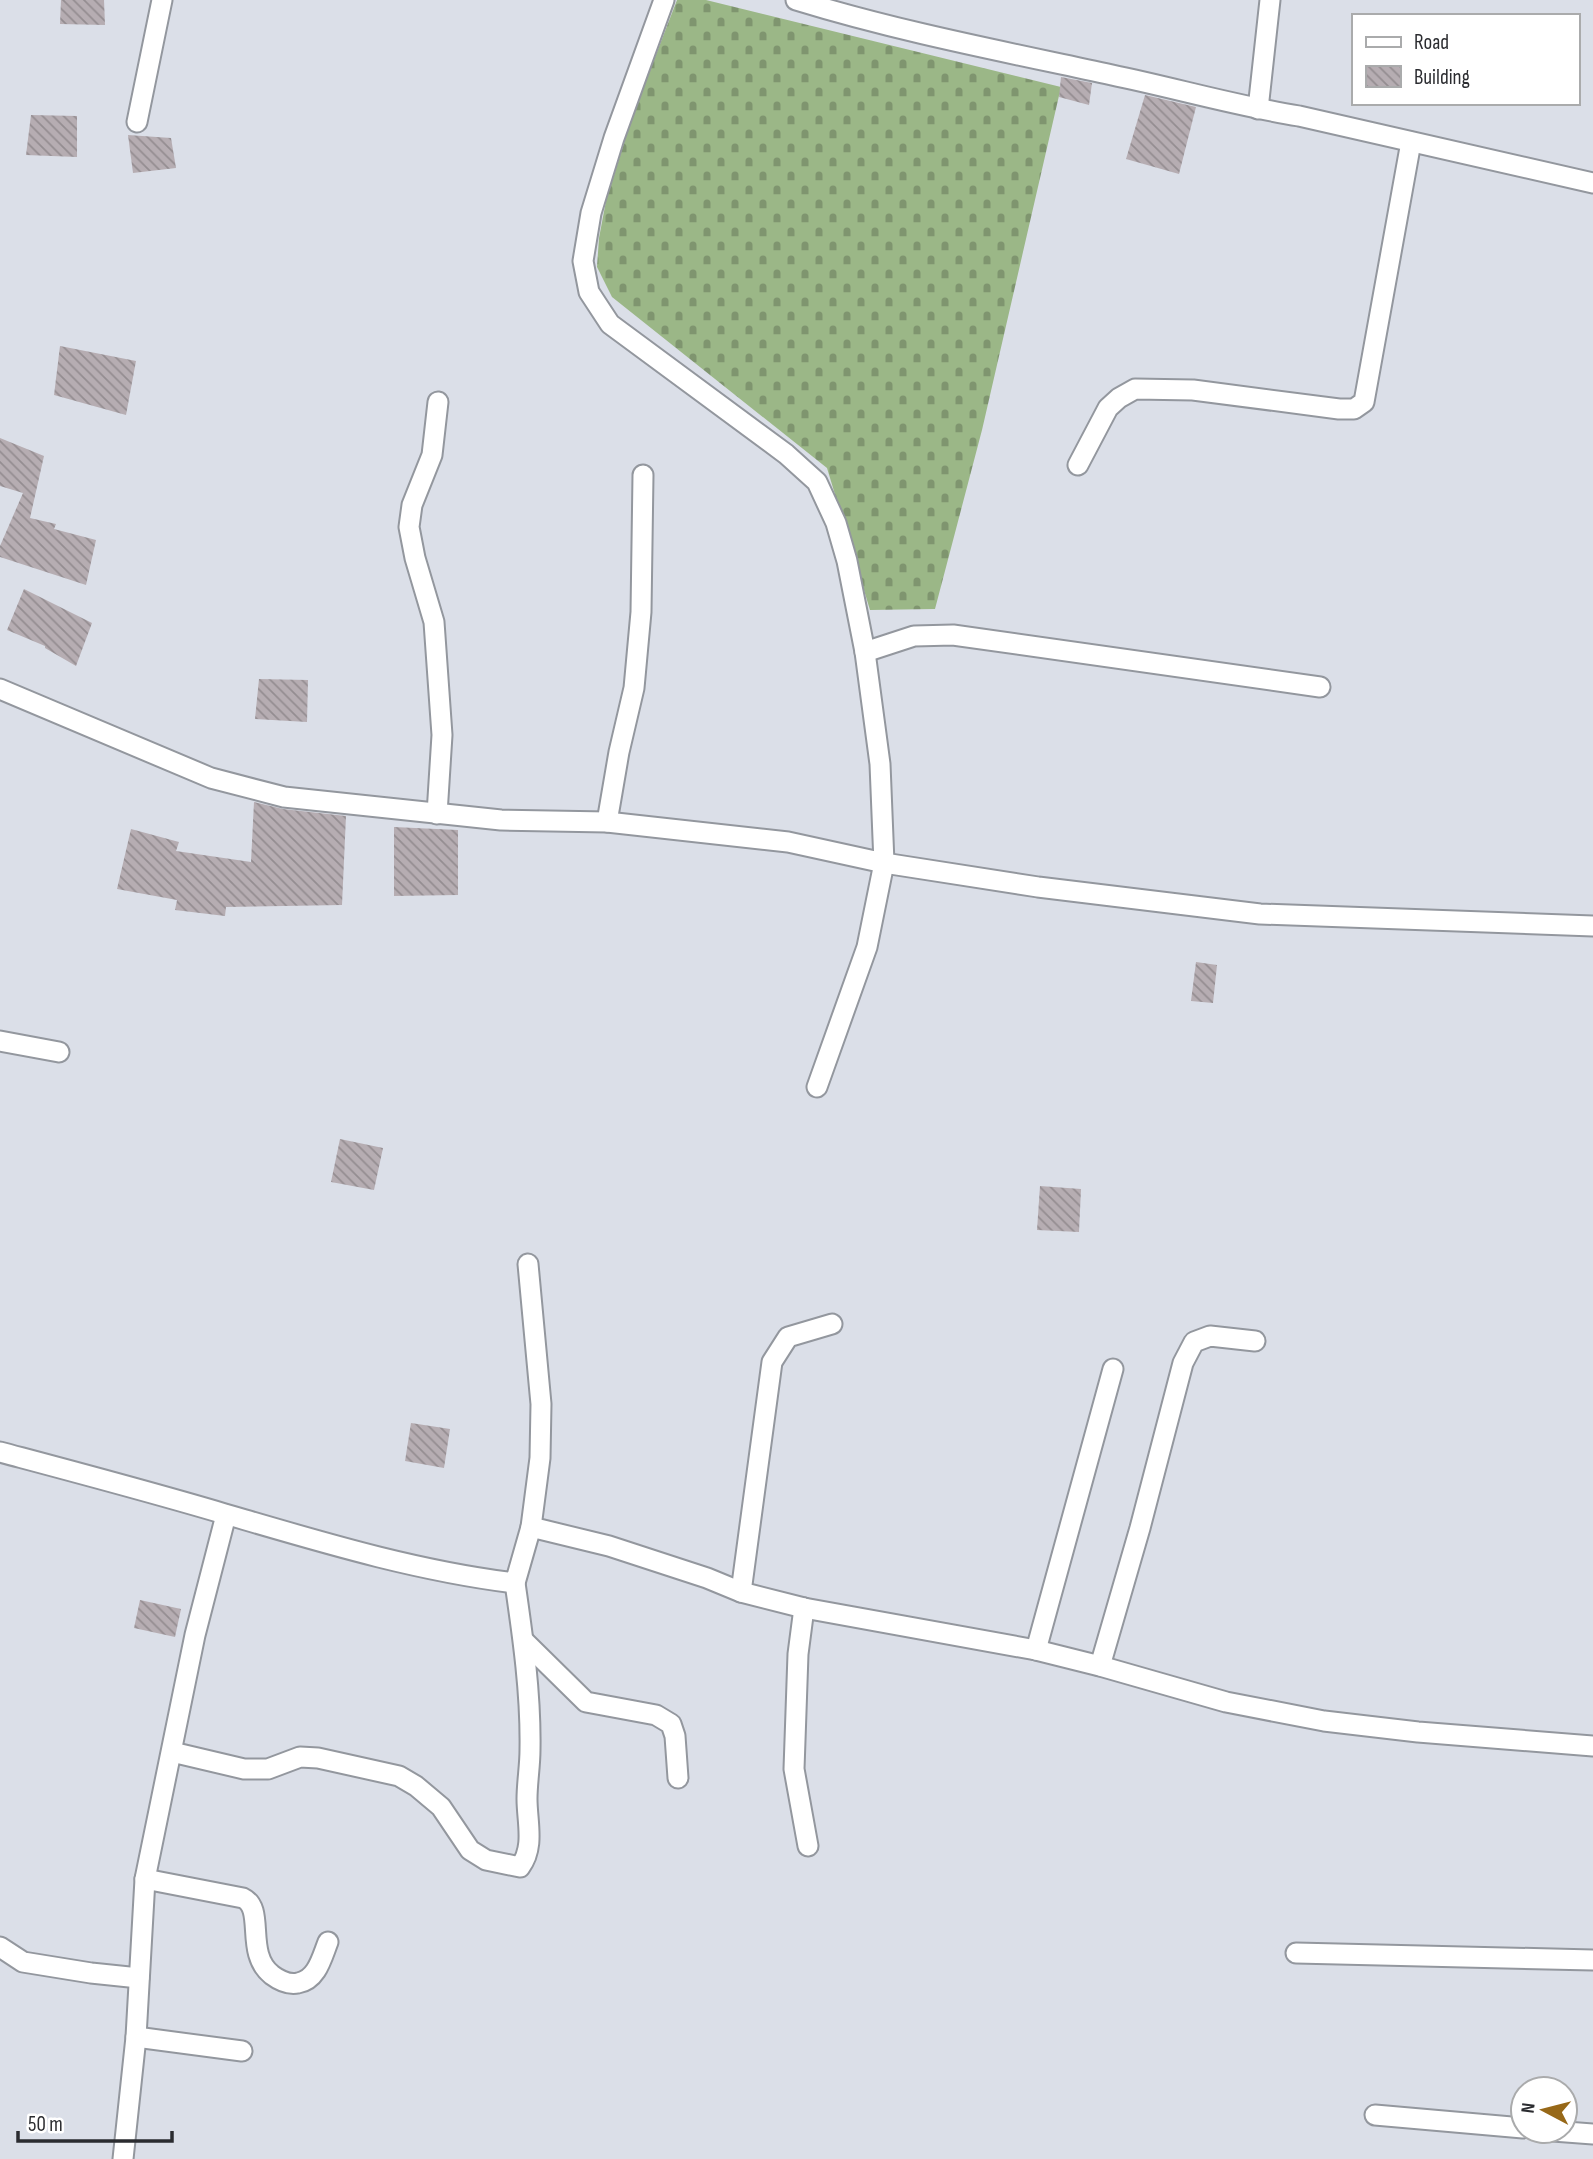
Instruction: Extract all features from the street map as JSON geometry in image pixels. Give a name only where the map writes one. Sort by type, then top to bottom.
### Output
[{"type":"street","points":[[137,121],[162,0]]},
{"type":"street","points":[[664,0],[614,138],[591,213],[583,261],[589,292],[610,324],[786,454],[817,482],[836,523],[847,561],[865,652],[880,764],[884,863],[867,947],[817,1087]]},
{"type":"street","points":[[796,0],[981,49],[1129,78],[1593,183]]},
{"type":"street","points":[[1258,109],[1270,0]]},
{"type":"street","points":[[1078,465],[1108,408],[1135,389],[1193,390],[1339,409],[1354,409],[1364,402],[1411,142]]},
{"type":"street","points":[[436,814],[442,735],[434,622],[409,527],[412,505],[432,455],[438,401]]},
{"type":"street","points":[[607,822],[634,688],[641,612],[643,475]]},
{"type":"street","points":[[865,652],[914,636],[935,634],[1320,687]]},
{"type":"street","points":[[0,689],[211,778],[284,797],[501,820],[607,822],[788,842],[884,863],[1038,887],[1260,914],[1593,926]]},
{"type":"street","points":[[0,1041],[58,1052]]},
{"type":"street","points":[[172,1752],[244,1769],[268,1769],[300,1757],[328,1760],[399,1776],[441,1807],[470,1850],[486,1860],[520,1867],[527,1858],[530,1833],[527,1798],[530,1749],[524,1641],[515,1583],[531,1527],[540,1458],[541,1404],[528,1264]]},
{"type":"street","points":[[741,1592],[772,1362],[789,1337],[832,1324]]},
{"type":"street","points":[[1100,1666],[1140,1528],[1183,1363],[1194,1342],[1210,1336],[1255,1340]]},
{"type":"street","points":[[1036,1650],[1113,1369]]},
{"type":"street","points":[[0,1452],[365,1555],[482,1579],[515,1583]]},
{"type":"street","points":[[123,2159],[136,2037],[145,1879],[195,1635],[226,1514]]},
{"type":"street","points":[[531,1527],[609,1546],[741,1592],[804,1608],[1036,1650],[1226,1702],[1324,1721],[1418,1732],[1593,1746]]},
{"type":"street","points":[[804,1608],[798,1654],[794,1769],[808,1846]]},
{"type":"street","points":[[524,1641],[586,1702],[656,1715],[671,1724],[678,1778]]},
{"type":"street","points":[[145,1879],[250,1901],[254,1911],[258,1956],[264,1969],[276,1979],[288,1984],[301,1983],[317,1971],[328,1942]]},
{"type":"street","points":[[0,1947],[23,1962],[139,1978]]},
{"type":"street","points":[[1296,1953],[1593,1959]]},
{"type":"street","points":[[136,2037],[242,2051]]},
{"type":"street","points":[[1375,2115],[1509,2127]]},
{"type":"green space","points":[[677,0],[706,0],[1061,87],[982,430],[935,609],[870,610],[827,468],[612,297],[597,267],[606,201],[632,117]]},
{"type":"building","points":[[61,0],[104,0],[105,25],[60,24]]},
{"type":"building","points":[[1061,77],[1092,83],[1089,105],[1059,97]]},
{"type":"building","points":[[1145,95],[1196,107],[1179,174],[1126,159]]},
{"type":"building","points":[[31,115],[77,116],[77,157],[26,155]]},
{"type":"building","points":[[128,135],[171,138],[176,168],[133,173]]},
{"type":"building","points":[[60,346],[136,361],[126,415],[54,395]]},
{"type":"building","points":[[0,438],[44,456],[30,518],[56,524],[54,529],[96,540],[86,585],[0,557],[0,546],[23,493],[0,486]]},
{"type":"building","points":[[24,589],[92,623],[76,666],[45,646],[7,630]]},
{"type":"building","points":[[259,679],[308,680],[307,722],[255,719]]},
{"type":"building","points":[[254,802],[283,809],[346,816],[342,905],[226,907],[225,916],[175,910],[177,900],[117,889],[131,829],[179,842],[176,851],[251,862]]},
{"type":"building","points":[[394,827],[458,830],[458,895],[394,896]]},
{"type":"building","points":[[1196,962],[1217,965],[1213,1003],[1191,1001]]},
{"type":"building","points":[[340,1139],[383,1148],[374,1190],[331,1182]]},
{"type":"building","points":[[1040,1186],[1081,1189],[1079,1232],[1037,1230]]},
{"type":"building","points":[[411,1423],[450,1429],[444,1468],[405,1461]]},
{"type":"building","points":[[140,1600],[181,1609],[175,1637],[134,1628]]}]
